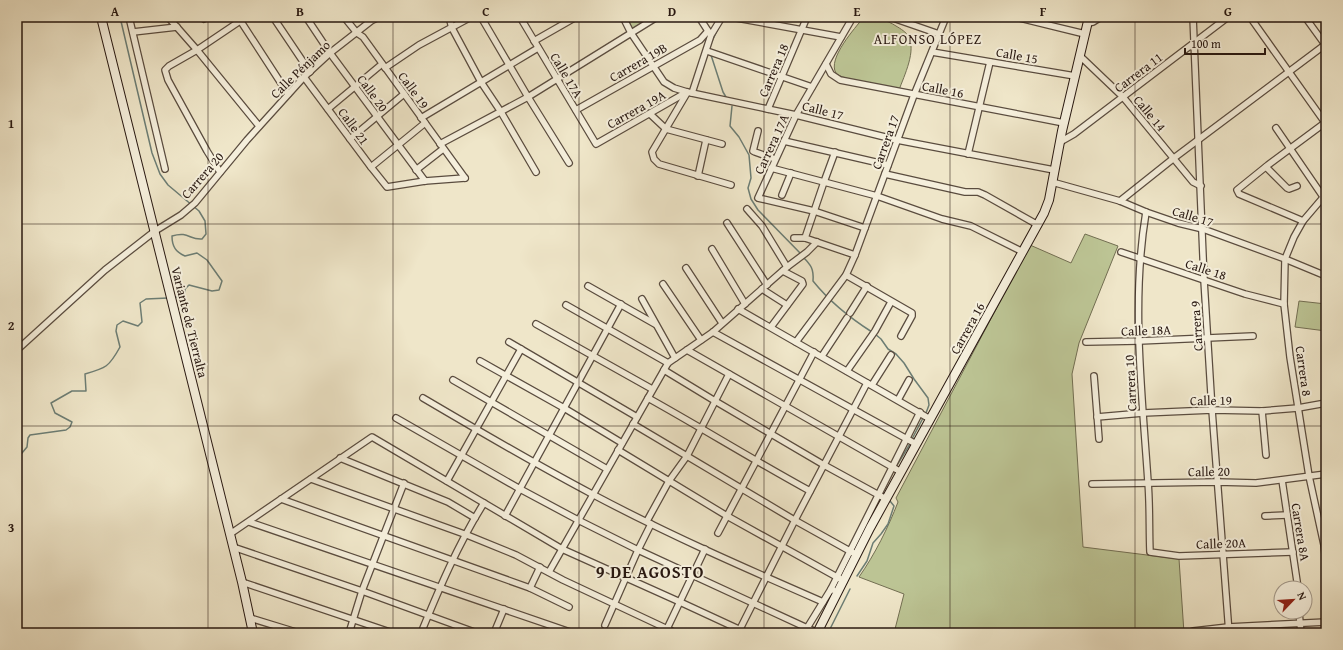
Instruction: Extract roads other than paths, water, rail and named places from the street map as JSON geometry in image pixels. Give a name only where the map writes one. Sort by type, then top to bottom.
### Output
[{"type":"main road","name":"Variante de Tierralta","points":[[101,17],[242,582],[253,633]]},
{"type":"main road","name":"Carrera 16","points":[[818,633],[834,591],[865,529],[886,499],[1044,214],[1049,200],[1064,123],[1088,20]]},
{"type":"street","points":[[129,17],[165,169]]},
{"type":"street","points":[[168,17],[259,126]]},
{"type":"street","points":[[273,17],[310,72]]},
{"type":"street","name":"Calle 20","points":[[306,17],[330,53],[425,181]]},
{"type":"street","name":"Calle 19","points":[[344,17],[357,33],[363,37],[464,178],[425,181]]},
{"type":"street","name":"Calle Pénjamo","points":[[259,126],[304,77],[330,53],[357,33],[370,19],[379,17]]},
{"type":"street","points":[[449,17],[452,28],[481,82],[501,112],[536,172]]},
{"type":"street","points":[[328,109],[383,66],[471,17]]},
{"type":"street","points":[[481,17],[528,98],[569,163]]},
{"type":"street","name":"Calle 17A","points":[[520,17],[596,144]]},
{"type":"street","points":[[534,41],[576,17]]},
{"type":"street","name":"Calle 17","points":[[623,17],[631,33],[664,82],[689,93],[796,115],[897,140],[1054,170]]},
{"type":"street","points":[[416,170],[442,147],[501,112],[528,98],[657,17]]},
{"type":"street","points":[[699,17],[710,33]]},
{"type":"street","points":[[722,17],[710,33],[706,51],[689,93],[652,152],[654,158],[659,164],[731,185]]},
{"type":"street","points":[[731,17],[841,37]]},
{"type":"street","name":"Carrera 18","points":[[768,109],[807,17]]},
{"type":"street","name":"Carrera 17A","points":[[814,211],[758,198],[796,115],[853,17]]},
{"type":"street","points":[[890,17],[939,34]]},
{"type":"street","name":"Carrera 17","points":[[796,342],[846,275],[855,255],[914,95],[946,17]]},
{"type":"street","points":[[1017,17],[1085,34]]},
{"type":"street","points":[[1088,20],[1094,22],[1101,17]]},
{"type":"street","name":"Carrera 9","points":[[1193,17],[1204,280],[1228,630]]},
{"type":"street","name":"Carrera 11","points":[[1060,142],[1074,134],[1228,17]]},
{"type":"street","points":[[1250,17],[1326,123],[1266,166],[1240,187],[1237,192],[1303,221]]},
{"type":"street","points":[[1120,201],[1199,139],[1326,45],[1305,17]]},
{"type":"street","points":[[220,172],[168,80],[165,70],[169,66],[197,50],[242,18],[288,94]]},
{"type":"street","points":[[132,32],[177,27]]},
{"type":"street","name":"Carrera 19B","points":[[576,110],[710,33]]},
{"type":"street","points":[[371,167],[398,145],[423,121],[481,82],[538,48]]},
{"type":"street","points":[[706,51],[812,87]]},
{"type":"street","name":"Calle 15","points":[[932,52],[1075,76]]},
{"type":"street","name":"Calle 14","points":[[1080,56],[1123,97],[1193,182],[1201,186]]},
{"type":"street","points":[[968,154],[990,62]]},
{"type":"street","name":"Calle 16","points":[[826,64],[831,74],[840,80],[1064,123]]},
{"type":"street","name":"Calle 21","points":[[304,77],[387,187],[425,181]]},
{"type":"street","name":"Carrera 19A","points":[[596,144],[689,93]]},
{"type":"street","points":[[350,139],[404,94]]},
{"type":"street","points":[[650,114],[666,129],[722,144]]},
{"type":"street","name":"Carrera 20","points":[[17,350],[105,270],[155,231],[181,215],[195,203],[259,126]]},
{"type":"street","points":[[1276,128],[1325,197]]},
{"type":"street","points":[[758,131],[754,151],[775,159]]},
{"type":"street","points":[[698,176],[706,140]]},
{"type":"street","points":[[784,140],[888,165]]},
{"type":"street","points":[[805,238],[835,152]]},
{"type":"street","points":[[1266,166],[1289,189],[1297,186]]},
{"type":"street","points":[[771,168],[876,196],[942,219],[977,228],[1023,252]]},
{"type":"street","points":[[782,195],[791,173]]},
{"type":"street","points":[[885,174],[965,192],[978,192],[1038,225]]},
{"type":"street","name":"Calle 17","points":[[1052,182],[1120,201],[1178,223],[1203,229],[1285,259],[1326,276]]},
{"type":"street","name":"Carrera 8","points":[[1325,197],[1303,221],[1294,237],[1285,259],[1284,304],[1290,357],[1309,476],[1324,545],[1326,563]]},
{"type":"street","points":[[747,209],[762,226],[785,269],[802,281],[803,284],[771,327]]},
{"type":"street","points":[[814,211],[865,228]]},
{"type":"street","name":"Carrera 10","points":[[1146,212],[1142,237],[1138,287],[1142,413],[1148,484],[1150,552]]},
{"type":"street","points":[[727,223],[767,285]]},
{"type":"street","points":[[794,238],[805,238],[855,255]]},
{"type":"street","points":[[549,572],[668,363],[713,332],[817,242]]},
{"type":"street","points":[[712,249],[745,304]]},
{"type":"street","name":"Calle 18","points":[[1121,252],[1140,260],[1245,294],[1284,304]]},
{"type":"street","points":[[686,268],[722,323]]},
{"type":"street","points":[[846,275],[867,286],[891,302],[911,312],[912,314],[900,336]]},
{"type":"street","points":[[663,284],[701,340]]},
{"type":"street","points":[[588,286],[654,324]]},
{"type":"street","points":[[822,356],[867,286]]},
{"type":"street","points":[[762,289],[787,306]]},
{"type":"street","points":[[642,299],[654,324],[675,358]]},
{"type":"street","points":[[847,371],[875,331],[891,302]]},
{"type":"street","points":[[505,516],[621,304]]},
{"type":"street","points":[[566,305],[668,363]]},
{"type":"street","points":[[738,310],[771,327],[930,419]]},
{"type":"street","points":[[536,324],[652,389]]},
{"type":"street","points":[[713,332],[916,444]]},
{"type":"street","name":"Calle 18A","points":[[1086,342],[1208,339],[1254,336]]},
{"type":"street","points":[[510,342],[637,417]]},
{"type":"street","points":[[447,482],[521,349]]},
{"type":"street","points":[[687,350],[900,472]]},
{"type":"street","points":[[718,533],[814,352]]},
{"type":"street","points":[[738,631],[853,410],[891,355]]},
{"type":"street","points":[[480,361],[564,408],[622,443]]},
{"type":"street","points":[[664,370],[715,402],[886,499]]},
{"type":"street","points":[[605,624],[669,481],[687,456],[729,374]]},
{"type":"street","points":[[1094,376],[1099,439]]},
{"type":"street","points":[[453,380],[607,469]]},
{"type":"street","points":[[898,400],[909,380]]},
{"type":"street","points":[[424,398],[534,463],[593,495],[649,523],[823,602]]},
{"type":"street","points":[[648,398],[701,427],[756,462],[810,492]]},
{"type":"street","name":"Calle 19","points":[[1097,417],[1142,413],[1212,410],[1262,411],[1298,408],[1326,403]]},
{"type":"street","points":[[1262,411],[1266,455]]},
{"type":"street","points":[[865,529],[877,495],[920,412]]},
{"type":"street","points":[[396,418],[520,489],[578,520],[638,550],[753,603],[806,630],[818,633]]},
{"type":"street","points":[[633,424],[795,520],[854,553]]},
{"type":"street","points":[[230,534],[372,437],[562,549],[680,602],[738,631],[747,633]]},
{"type":"street","points":[[618,450],[727,516],[840,579]]},
{"type":"street","points":[[340,458],[448,502],[475,518]]},
{"type":"street","name":"Calle 20","points":[[1092,484],[1217,482],[1256,483],[1326,474]]},
{"type":"street","points":[[311,479],[467,535],[516,555],[666,631],[676,633]]},
{"type":"street","name":"Carrera 8A","points":[[1282,480],[1297,580]]},
{"type":"street","points":[[349,633],[362,591],[382,536],[404,483]]},
{"type":"street","points":[[281,499],[530,588],[569,607]]},
{"type":"street","points":[[421,633],[452,561],[484,503]]},
{"type":"street","points":[[1265,516],[1287,515]]},
{"type":"street","points":[[249,522],[571,633]]},
{"type":"street","points":[[233,547],[362,591],[477,633]]},
{"type":"street","points":[[666,631],[705,549]]},
{"type":"street","name":"Calle 20A","points":[[1150,552],[1179,556],[1293,552]]},
{"type":"street","points":[[530,588],[540,568]]},
{"type":"street","points":[[242,582],[393,633]]},
{"type":"street","points":[[806,630],[823,602],[834,591]]},
{"type":"street","points":[[494,633],[504,609]]},
{"type":"street","points":[[250,618],[299,633]]},
{"type":"street","points":[[1193,630],[1228,630],[1326,622]]},
{"type":"street","points":[[1300,623],[1301,633]]},
{"type":"waterway","points":[[120,17],[152,153],[160,174],[168,185],[199,211],[205,221],[206,234],[202,239],[182,234],[172,236],[174,246],[179,253],[185,256],[197,253],[207,260],[222,281],[219,290],[212,291],[189,285],[185,289],[185,292],[179,297],[174,297]]},
{"type":"waterway","points":[[712,41],[718,29]]},
{"type":"waterway","points":[[711,55],[726,97]]},
{"type":"waterway","points":[[732,106],[730,126],[739,137],[749,155],[751,178],[748,188],[751,199],[758,210],[801,254]]},
{"type":"waterway","points":[[803,257],[808,262],[813,273],[813,281],[819,288],[840,309],[872,332]]},
{"type":"waterway","points":[[17,459],[27,447],[28,438],[30,435],[66,430],[70,427],[72,422],[55,413],[51,403],[72,391],[86,391],[85,374],[98,370],[110,363],[120,347],[116,331],[117,325],[123,321],[138,326],[142,322],[140,303],[146,299],[168,298]]},
{"type":"waterway","points":[[875,334],[881,339],[888,349],[896,354],[904,363],[928,398],[929,405],[926,413]]},
{"type":"waterway","points":[[912,439],[923,418]]},
{"type":"waterway","points":[[897,465],[910,444]]},
{"type":"waterway","points":[[857,576],[867,561],[873,543],[888,524],[894,506],[890,501]]},
{"type":"waterway","points":[[828,633],[850,589]]},
{"type":"district","name":"ALFONSO LÓPEZ","points":[[928,39]]},
{"type":"district","name":"9 DE AGOSTO","points":[[650,572]]}]
